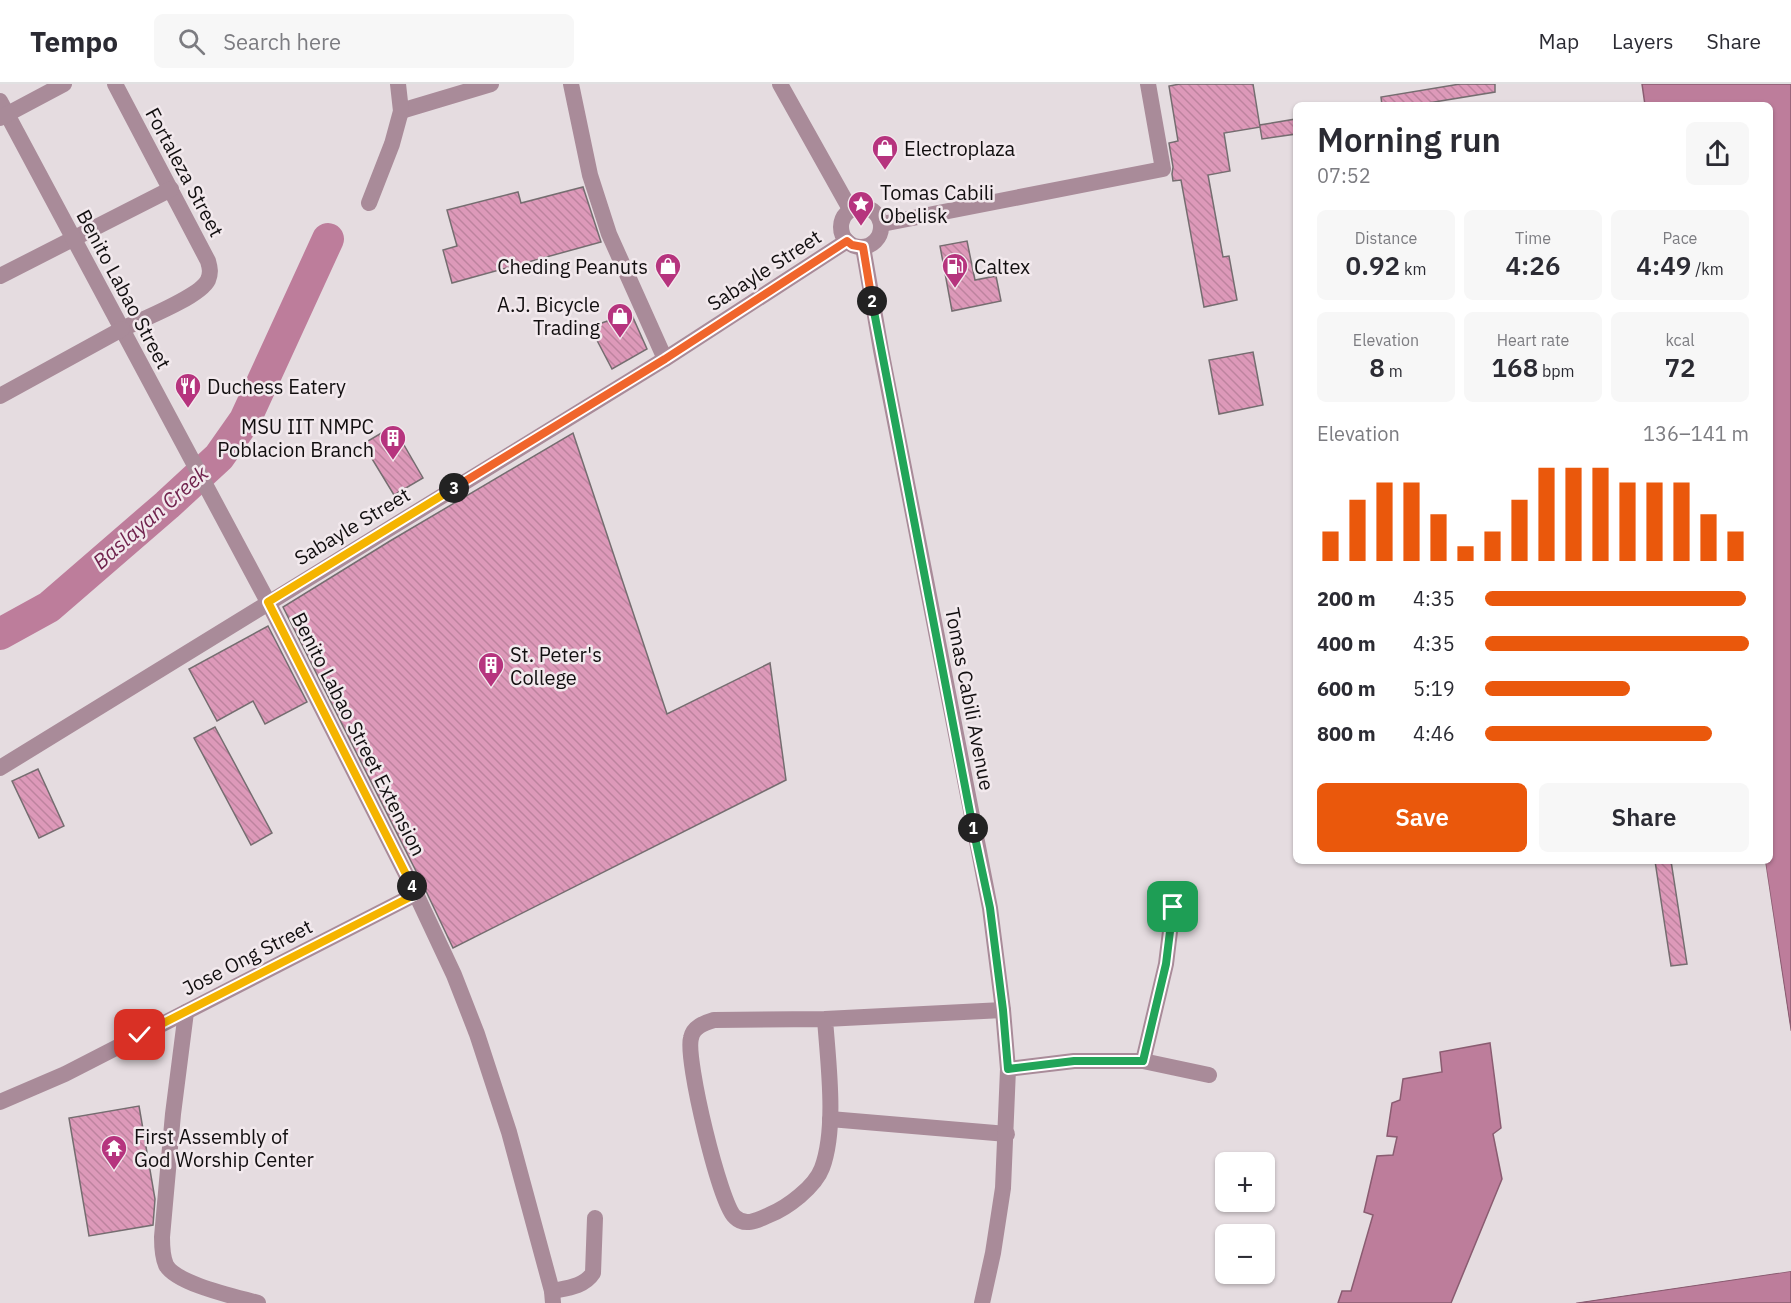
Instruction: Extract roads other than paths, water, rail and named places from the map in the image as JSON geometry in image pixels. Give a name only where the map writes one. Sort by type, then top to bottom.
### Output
[{"type":"street","points":[[2,111],[64,84]]},
{"type":"street","name":"Fortaleza Street","points":[[115,84],[208,261],[210,271],[208,280],[194,295],[122,329]]},
{"type":"street","points":[[369,203],[392,144],[401,111],[398,84]]},
{"type":"street","points":[[401,111],[491,84]]},
{"type":"street","points":[[571,84],[590,175],[609,234],[665,359]]},
{"type":"street","points":[[780,84],[850,210]]},
{"type":"street","points":[[882,224],[1163,169],[1148,84]]},
{"type":"street","name":"Benito Labao Street","points":[[2,111],[74,238],[212,496]]},
{"type":"street","points":[[0,276],[171,189]]},
{"type":"street","points":[[862,206],[877,213],[882,224],[878,239],[869,246],[855,244],[841,231],[842,219],[850,210],[862,206]]},
{"type":"street","name":"Sabayle Street","points":[[0,768],[855,244]]},
{"type":"street","name":"Tomas Cabili Avenue","points":[[855,244],[881,350],[990,908],[1003,1010],[1008,1069],[1007,1134],[1003,1188],[993,1253],[982,1303]]},
{"type":"street","points":[[0,396],[122,329]]},
{"type":"street","name":"Benito Labao Street Extension","points":[[212,496],[416,894],[454,975],[477,1034],[509,1132],[553,1297]]},
{"type":"street","name":"Jose Ong Street","points":[[0,1102],[65,1074],[416,894]]},
{"type":"street","points":[[1143,1061],[1166,964],[1173,907]]},
{"type":"street","points":[[825,1019],[830,1119],[827,1150],[822,1170],[807,1190],[776,1212],[751,1222],[737,1220],[730,1212],[697,1098],[690,1041],[693,1031],[714,1020],[825,1019],[1003,1010]]},
{"type":"street","points":[[186,1012],[173,1114],[162,1253],[170,1271],[187,1282],[258,1303]]},
{"type":"street","points":[[1008,1069],[1074,1061],[1143,1061],[1209,1075]]},
{"type":"street","points":[[830,1119],[1007,1134]]},
{"type":"street","points":[[553,1297],[589,1280],[593,1273],[595,1218]]},
{"type":"waterway","name":"Baslayan Creek","points":[[0,634],[49,607],[219,457],[245,420],[328,239]]},
{"type":"place","name":"Electroplaza","points":[[885,171]]},
{"type":"place","name":"Tomas Cabili Obelisk","points":[[861,227]]},
{"type":"place","name":"Cheding Peanuts","points":[[668,289]]},
{"type":"place","name":"Caltex","points":[[955,289]]},
{"type":"place","name":"A.J. Bicycle Trading","points":[[620,339]]},
{"type":"place","name":"Duchess Eatery","points":[[188,409]]},
{"type":"place","name":"MSU IIT NMPC Poblacion Branch","points":[[393,461]]},
{"type":"place","name":"St. Peter's College","points":[[491,688]]},
{"type":"place","name":"First Assembly of God Worship Center","points":[[114,1171]]}]
